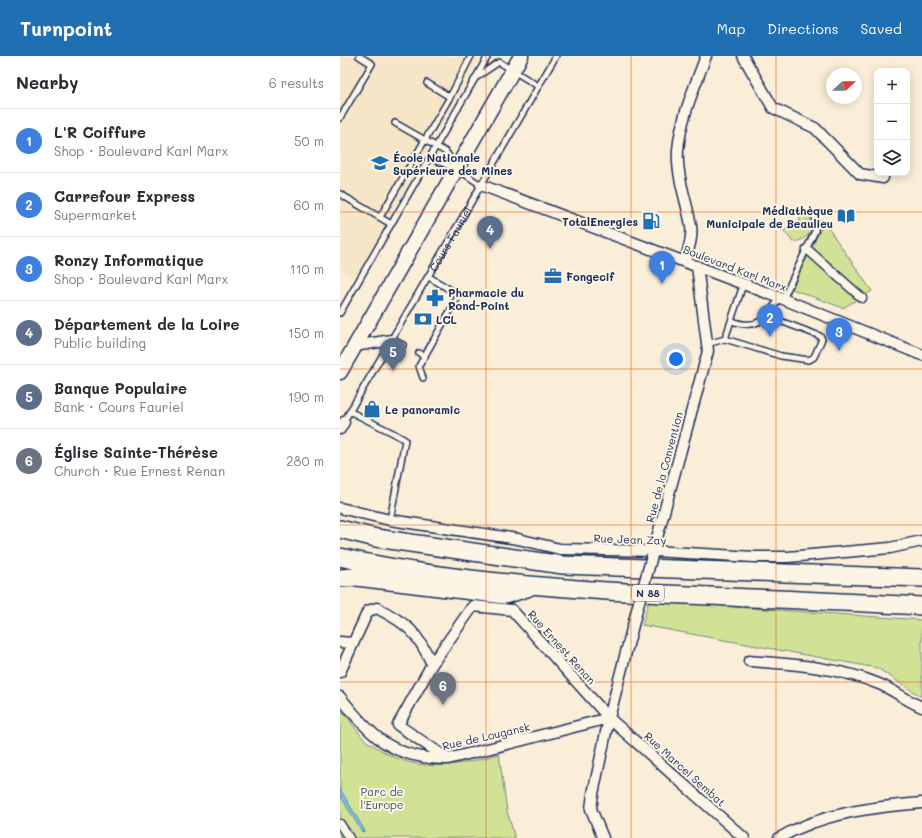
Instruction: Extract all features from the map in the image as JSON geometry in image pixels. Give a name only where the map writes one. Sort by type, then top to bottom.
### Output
[{"type":"highway","points":[[340,516],[404,533],[455,542],[512,549],[563,565]]},
{"type":"highway","name":"N 88","points":[[340,528],[376,538],[563,565],[922,578]]},
{"type":"highway","name":"N 88","points":[[340,557],[376,565],[533,586],[709,597],[922,606]]},
{"type":"highway","points":[[340,578],[357,577],[505,595],[533,586]]},
{"type":"main road","points":[[340,372],[522,56]]},
{"type":"street","points":[[685,262],[690,243],[691,227],[680,181],[678,151],[683,121],[706,56]]},
{"type":"street","points":[[743,56],[773,108],[814,128],[860,174],[883,178]]},
{"type":"street","name":"Boulevard Karl Marx","points":[[481,186],[697,266],[922,355]]},
{"type":"street","points":[[807,249],[862,298]]},
{"type":"street","name":"Rue de la Convention","points":[[603,838],[591,809],[610,718],[639,602],[708,351],[697,266]]},
{"type":"street","points":[[354,346],[392,340]]},
{"type":"street","name":"Rue Jean Zay","points":[[340,508],[390,520],[518,539],[560,549],[653,554],[788,557],[890,548],[922,541]]},
{"type":"street","name":"Rue Ernest Renan","points":[[448,759],[398,725],[432,664],[473,606],[512,610],[610,718]]},
{"type":"street","points":[[340,672],[368,611],[377,608],[405,624],[415,634],[432,664]]},
{"type":"street","points":[[340,642],[352,643]]},
{"type":"street","points":[[749,661],[804,665],[839,673],[879,684],[922,707]]},
{"type":"street","name":"Rue de Lougansk","points":[[340,697],[355,716],[379,739],[401,753],[424,759],[448,759],[610,718]]},
{"type":"street","name":"Rue Marcel Sembat","points":[[610,718],[744,838]]},
{"type":"street","points":[[779,838],[812,822],[830,816],[922,803]]},
{"type":"street","points":[[340,824],[349,838]]},
{"type":"lane","points":[[340,118],[372,64],[359,56]]},
{"type":"lane","points":[[380,217],[450,97],[471,56]]},
{"type":"lane","points":[[340,313],[488,56]]},
{"type":"lane","name":"Cours Fauriel","points":[[341,425],[351,412],[556,56]]},
{"type":"lane","points":[[476,77],[498,62],[538,86]]},
{"type":"lane","points":[[427,83],[450,97]]},
{"type":"lane","points":[[395,123],[446,152],[457,169]]},
{"type":"lane","name":"Boulevard Karl Marx","points":[[430,158],[457,169],[481,186]]},
{"type":"lane","points":[[340,194],[391,224]]},
{"type":"lane","points":[[732,321],[746,326],[761,322],[782,299],[815,231],[816,224],[813,215]]},
{"type":"lane","points":[[423,378],[419,366],[459,295],[429,277]]},
{"type":"lane","points":[[725,339],[743,285]]},
{"type":"lane","points":[[707,344],[725,339],[781,356],[809,360],[814,357],[822,339],[820,336],[767,316]]},
{"type":"lane","points":[[392,340],[403,345]]},
{"type":"lane","points":[[419,353],[425,357]]},
{"type":"lane","points":[[351,412],[393,432],[405,440],[390,520]]},
{"type":"shaded area","name":"École Nationale Supérieure des Mines","points":[[340,56],[480,56],[355,278],[340,269]]},
{"type":"green space","points":[[804,215],[813,225],[812,229],[803,239],[793,242],[784,231],[788,227],[793,230],[798,228],[801,224],[799,218]]},
{"type":"green space","points":[[824,222],[872,291],[843,308],[792,289]]},
{"type":"green space","points":[[650,597],[735,607],[922,620],[922,697],[877,668],[642,625]]},
{"type":"green space","name":"Parc de l'Europe","points":[[340,711],[344,713],[360,735],[367,741],[396,758],[410,762],[439,766],[469,762],[499,754],[507,811],[515,838],[340,838]]},
{"type":"water","points":[[340,789],[365,831],[362,832],[340,795]]},
{"type":"place","name":"École Nationale Supérieure des Mines","points":[[380,163]]},
{"type":"place","name":"Médiathèque Municipale de Beaulieu","points":[[846,216]]},
{"type":"place","name":"TotalEnergies","points":[[651,221]]},
{"type":"place","name":"Département de la Loire","points":[[490,249]]},
{"type":"place","name":"Fongecif","points":[[553,276]]},
{"type":"place","name":"L'R Coiffure","points":[[662,284]]},
{"type":"place","name":"Pharmacie du Rond-Point","points":[[435,298]]},
{"type":"place","name":"LCL","points":[[423,319]]},
{"type":"place","name":"Carrefour Express","points":[[770,337]]},
{"type":"place","name":"Ronzy Informatique","points":[[839,351]]},
{"type":"place","name":"Banque Populaire","points":[[393,371]]},
{"type":"place","name":"Le panoramic","points":[[372,409]]},
{"type":"place","name":"Église Sainte-Thérèse","points":[[443,705]]}]
